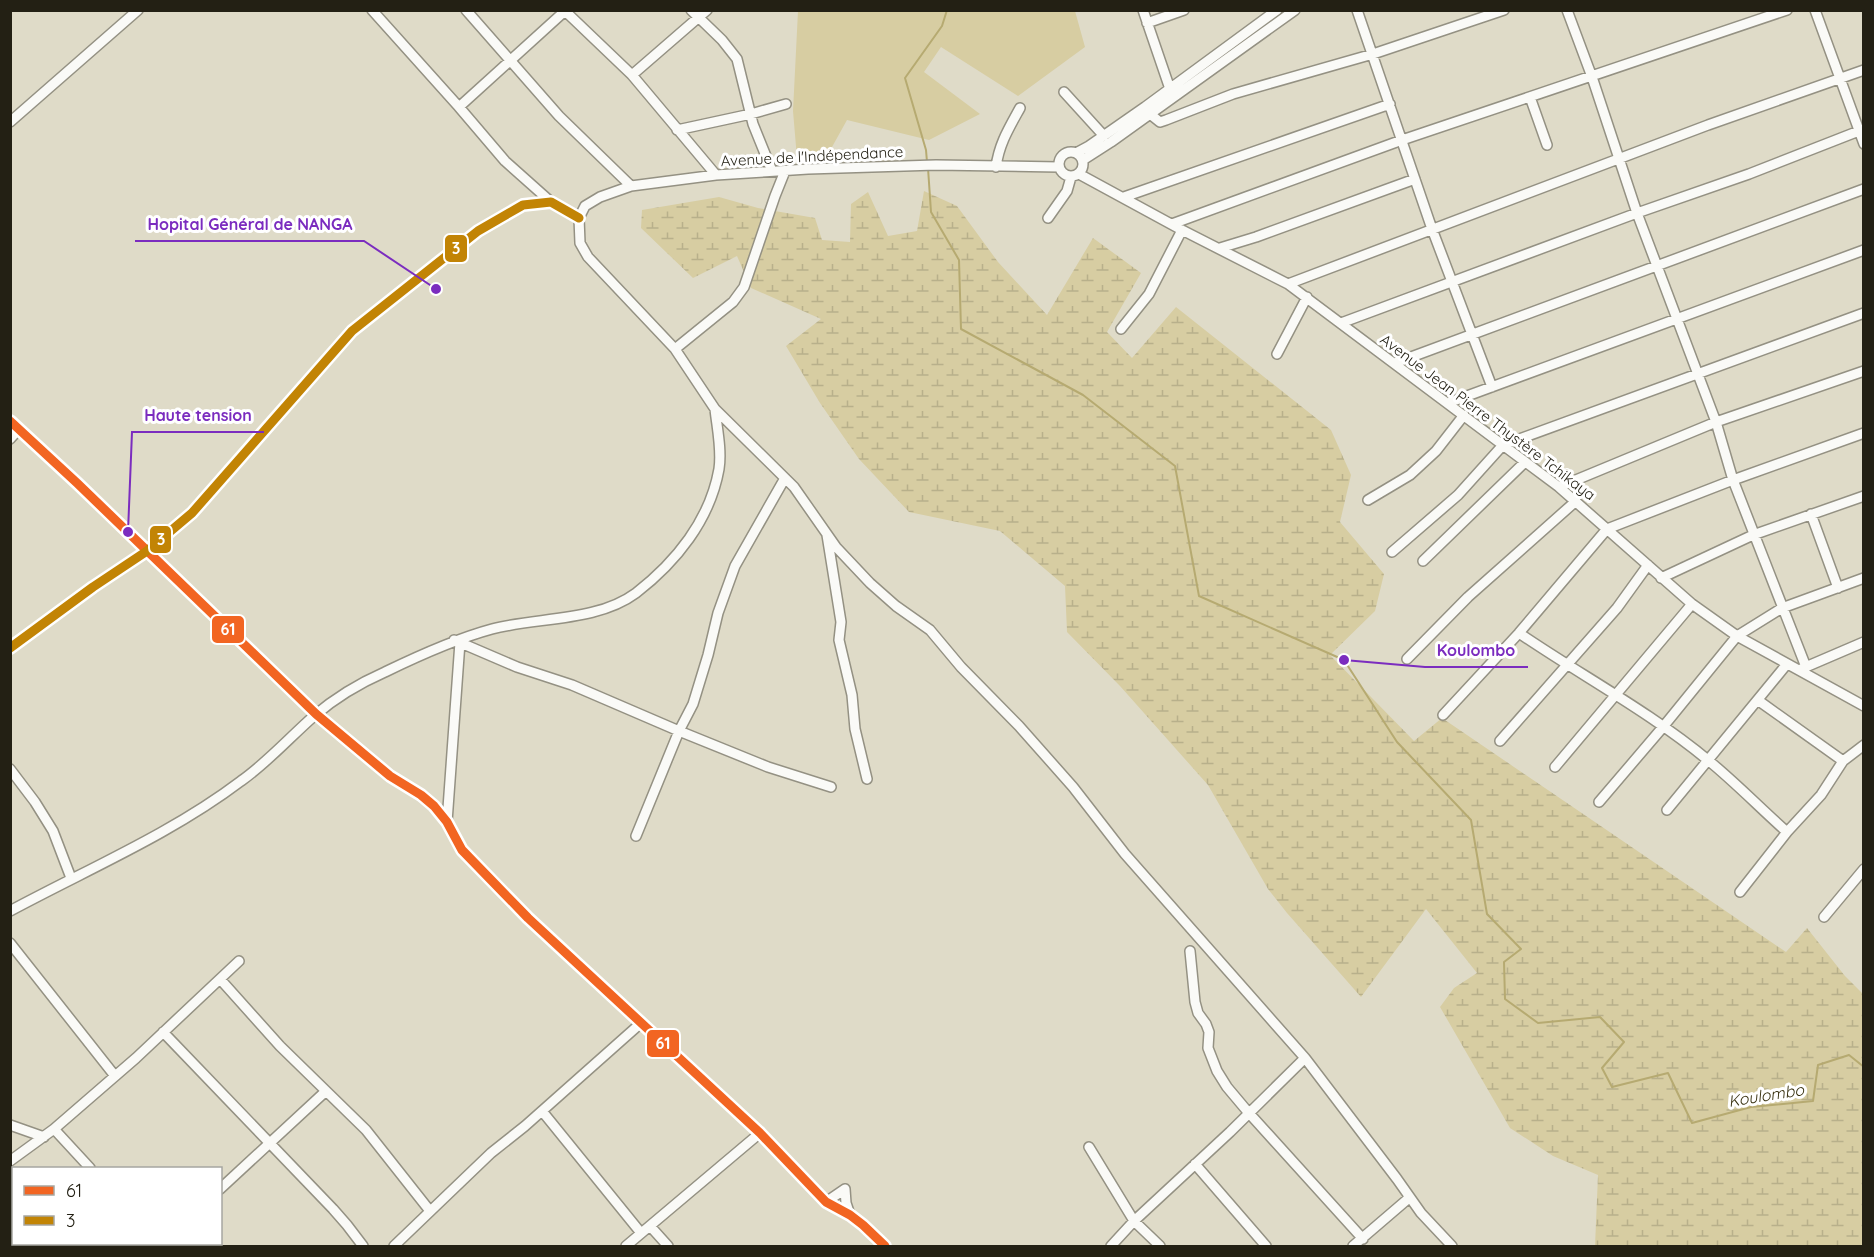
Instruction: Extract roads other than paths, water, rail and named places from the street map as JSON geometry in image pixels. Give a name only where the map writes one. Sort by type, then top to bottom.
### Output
[{"type":"street","points":[[10,122],[138,10]]},
{"type":"street","points":[[372,10],[505,161],[551,202],[579,218],[580,243],[588,256],[675,349],[715,409],[794,487],[837,547],[870,583],[896,606],[930,630],[961,667],[1019,726],[1073,787],[1125,854],[1305,1058],[1409,1198],[1452,1246]]},
{"type":"street","points":[[466,10],[559,116],[631,186]]},
{"type":"street","points":[[692,10],[722,40],[737,59],[751,114],[772,171]]},
{"type":"street","points":[[632,75],[707,10]]},
{"type":"street","points":[[1143,10],[1170,89]]},
{"type":"street","points":[[1147,23],[1184,10]]},
{"type":"street","points":[[1079,157],[1104,136],[1277,10]]},
{"type":"street","points":[[1079,157],[1150,114],[1295,10]]},
{"type":"street","points":[[1357,10],[1432,229],[1492,387]]},
{"type":"street","points":[[1150,114],[1160,122],[1233,94],[1373,54],[1504,10]]},
{"type":"street","points":[[1567,10],[1637,213],[1716,422],[1733,480],[1782,608],[1802,669],[1863,642]]},
{"type":"street","points":[[1815,10],[1839,79],[1861,130],[1863,144]]},
{"type":"street","points":[[459,107],[565,11],[632,75],[716,175]]},
{"type":"street","points":[[1172,224],[1402,141],[1781,11]]},
{"type":"street","points":[[1288,284],[1618,159],[1863,70]]},
{"type":"street","points":[[1064,93],[1104,136]]},
{"type":"street","points":[[1530,97],[1547,145]]},
{"type":"street","points":[[677,130],[786,104]]},
{"type":"street","points":[[1124,197],[1390,104]]},
{"type":"street","points":[[996,167],[1002,139],[1020,108]]},
{"type":"street","points":[[1341,323],[1749,174],[1861,130]]},
{"type":"street","points":[[1048,219],[1083,166],[1079,157],[1070,152],[1063,154],[1059,160],[1059,167],[1063,174],[1075,175]]},
{"type":"street","name":"Avenue de l'Indépendance","points":[[579,218],[585,206],[600,197],[631,186],[716,175],[936,165],[1059,167]]},
{"type":"street","points":[[675,349],[733,302],[744,287],[785,171]]},
{"type":"street","name":"Avenue Jean Pierre Thystère Tchikaya","points":[[1075,175],[1124,197],[1182,230],[1288,284],[1559,487],[1692,604],[1737,636],[1787,664],[1802,669],[1863,706]]},
{"type":"street","points":[[1220,248],[1415,179]]},
{"type":"street","points":[[1395,363],[1863,189]]},
{"type":"street","points":[[10,648],[147,550],[192,513],[352,331],[478,231],[523,205],[551,202]]},
{"type":"street","points":[[1121,329],[1149,294],[1182,230]]},
{"type":"street","points":[[1448,403],[1863,250]]},
{"type":"street","points":[[1277,354],[1306,297]]},
{"type":"street","points":[[1392,552],[1458,495],[1503,445],[1863,313]]},
{"type":"street","points":[[1559,487],[1716,422],[1863,371]]},
{"type":"street","points":[[10,911],[123,853],[242,781],[316,714],[342,695],[383,672],[494,628],[574,616],[606,608],[634,595],[679,552],[696,530],[711,498],[719,467],[719,439],[715,409]]},
{"type":"street","points":[[1368,500],[1410,475],[1436,450],[1464,415]]},
{"type":"street","points":[[10,421],[316,714],[390,776],[434,806],[447,822],[462,850],[528,918],[760,1133],[826,1202],[850,1215],[885,1246]]},
{"type":"street","points":[[10,439],[19,429]]},
{"type":"street","points":[[1443,715],[1519,633],[1607,529],[1733,480],[1863,434]]},
{"type":"street","points":[[1423,561],[1526,462]]},
{"type":"street","points":[[636,836],[679,731],[693,704],[718,612],[735,566],[785,478]]},
{"type":"street","points":[[1661,578],[1753,535],[1863,496]]},
{"type":"street","points":[[1407,658],[1468,597],[1576,501]]},
{"type":"street","points":[[1811,514],[1838,588]]},
{"type":"street","points":[[827,533],[841,622],[839,640],[852,695],[855,729],[867,779]]},
{"type":"street","points":[[1500,741],[1617,608],[1648,565]]},
{"type":"street","points":[[1599,802],[1737,636],[1782,608],[1863,578]]},
{"type":"street","points":[[1555,767],[1692,604]]},
{"type":"street","points":[[1519,633],[1566,665],[1615,694],[1709,760],[1787,832]]},
{"type":"street","points":[[457,641],[517,667],[572,685],[768,767],[831,788]]},
{"type":"street","points":[[447,822],[457,641]]},
{"type":"street","points":[[1667,810],[1759,701],[1787,664]]},
{"type":"street","points":[[1759,701],[1843,761]]},
{"type":"street","points":[[1740,892],[1787,832],[1821,795],[1843,761],[1863,745]]},
{"type":"street","points":[[10,769],[35,801],[52,831],[71,878]]},
{"type":"street","points":[[1824,917],[1863,873]]},
{"type":"street","points":[[10,943],[115,1076]]},
{"type":"street","points":[[1190,951],[1195,1002],[1198,1013],[1209,1032],[1208,1048],[1217,1071],[1248,1112],[1363,1239]]},
{"type":"street","points":[[10,1161],[54,1129],[115,1076],[239,961]]},
{"type":"street","points":[[220,979],[280,1046],[366,1130],[430,1211]]},
{"type":"street","points":[[394,1246],[491,1153],[525,1126],[641,1023]]},
{"type":"street","points":[[162,1032],[333,1209],[363,1246]]},
{"type":"street","points":[[1111,1246],[1134,1221],[1305,1058]]},
{"type":"street","points":[[222,1188],[326,1091]]},
{"type":"street","points":[[542,1110],[641,1233]]},
{"type":"street","points":[[10,1125],[44,1137]]},
{"type":"street","points":[[54,1129],[89,1167]]},
{"type":"street","points":[[626,1246],[760,1133]]},
{"type":"street","points":[[1089,1147],[1134,1221],[1160,1246]]},
{"type":"street","points":[[1195,1164],[1266,1246]]},
{"type":"street","points":[[826,1202],[845,1189],[850,1215]]},
{"type":"street","points":[[1353,1246],[1409,1198]]},
{"type":"street","points":[[650,1226],[668,1246]]},
{"type":"street","points":[[869,1246],[876,1238]]},
{"type":"waterway","name":"Koulombo","points":[[927,162],[926,150],[905,78],[942,26],[947,10]]},
{"type":"waterway","name":"Koulombo","points":[[928,168],[931,212],[959,260],[961,329],[1083,395],[1175,466],[1199,596],[1344,660],[1397,742],[1471,820],[1487,914],[1521,949],[1504,962],[1505,999],[1538,1023],[1600,1017],[1624,1042],[1602,1068],[1612,1087],[1668,1073],[1692,1123],[1751,1107],[1813,1101],[1818,1065],[1849,1055],[1864,1067]]},
{"type":"place","name":"Hopital Général de NANGA","points":[[436,289]]},
{"type":"place","name":"Haute tension","points":[[128,532]]},
{"type":"place","name":"Koulombo","points":[[1344,660]]}]
